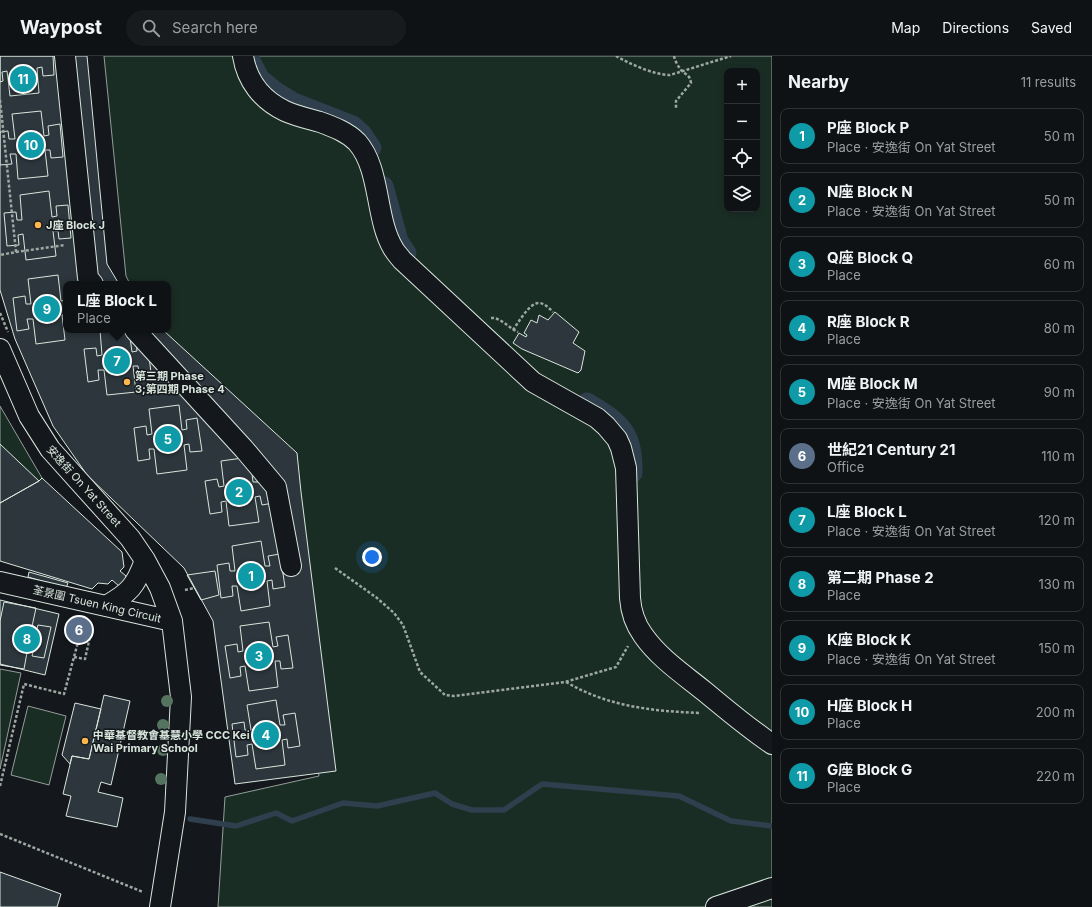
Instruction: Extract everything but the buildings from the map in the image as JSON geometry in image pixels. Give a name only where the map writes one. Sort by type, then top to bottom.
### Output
[{"type":"street","points":[[66,56],[88,278],[90,281]]},
{"type":"street","points":[[243,56],[245,70],[252,84],[272,103],[286,112],[337,128],[357,142],[369,162],[385,228],[393,248],[402,260],[533,382],[597,418],[614,435],[622,448],[626,468],[631,607],[636,624],[647,641],[664,659],[755,733],[772,744]]},
{"type":"street","points":[[138,333],[244,449],[276,487],[291,566]]},
{"type":"street","name":"安逸街 On Yat Street","points":[[0,349],[29,416],[50,449],[130,538],[145,560],[160,588],[172,621]]},
{"type":"street","points":[[106,606],[124,595],[132,588],[141,573],[145,560]]},
{"type":"street","name":"荃景圍 Tsuen King Circuit","points":[[0,582],[172,621],[181,697],[181,712],[175,812],[160,907]]},
{"type":"street","points":[[716,907],[772,888]]},
{"type":"path","points":[[616,56],[661,74],[670,75],[731,56]]},
{"type":"path","points":[[674,56],[675,62],[682,71],[688,75],[691,83],[676,101],[676,108]]},
{"type":"path","points":[[0,100],[16,252],[0,255]]},
{"type":"path","points":[[512,330],[534,304],[544,304],[553,312]]},
{"type":"path","points":[[335,568],[377,598],[394,613],[403,625],[420,672],[445,695],[454,696],[565,682],[616,667],[621,656],[630,644]]},
{"type":"path","points":[[185,590],[194,588]]},
{"type":"path","points":[[0,786],[24,684],[64,694],[85,618]]},
{"type":"path","points":[[74,657],[85,659],[91,632]]},
{"type":"path","points":[[565,682],[604,699],[637,708],[706,714],[728,711]]},
{"type":"path","points":[[0,834],[146,893]]},
{"type":"green space","points":[[104,56],[772,56],[772,907],[218,907],[225,797],[319,776],[303,686],[155,333],[171,333],[171,281],[128,281],[126,276]]},
{"type":"green space","points":[[0,406],[42,478],[0,503]]},
{"type":"green space","points":[[0,669],[21,673],[0,769]]},
{"type":"green space","points":[[28,706],[66,716],[49,785],[11,775]]},
{"type":"waterway","points":[[250,59],[260,78],[276,91],[294,102],[353,125],[362,133],[372,148]]},
{"type":"waterway","points":[[384,186],[399,241],[407,253]]},
{"type":"waterway","points":[[587,402],[615,420],[625,433],[632,451],[633,473]]},
{"type":"waterway","points":[[190,819],[236,826],[276,813],[292,821],[343,803],[377,806],[435,793],[452,804],[472,810],[504,810],[542,784],[679,796],[731,821],[772,826]]},
{"type":"place","name":"G座 Block G","points":[[23,79]]},
{"type":"place","name":"H座 Block H","points":[[31,145]]},
{"type":"place","name":"J座 Block J","points":[[38,225]]},
{"type":"place","name":"K座 Block K","points":[[47,309]]},
{"type":"place","name":"L座 Block L","points":[[117,361]]},
{"type":"place","name":"第三期 Phase 3;第四期 Phase 4","points":[[127,382]]},
{"type":"place","name":"M座 Block M","points":[[168,439]]},
{"type":"place","name":"N座 Block N","points":[[239,492]]},
{"type":"place","name":"P座 Block P","points":[[251,576]]},
{"type":"place","name":"世紀21 Century 21","points":[[79,630]]},
{"type":"place","name":"第二期 Phase 2","points":[[27,639]]},
{"type":"place","name":"Q座 Block Q","points":[[259,656]]},
{"type":"place","name":"R座 Block R","points":[[266,735]]},
{"type":"place","name":"中華基督教會基慧小學 CCC Kei Wai Primary School","points":[[85,741]]}]
